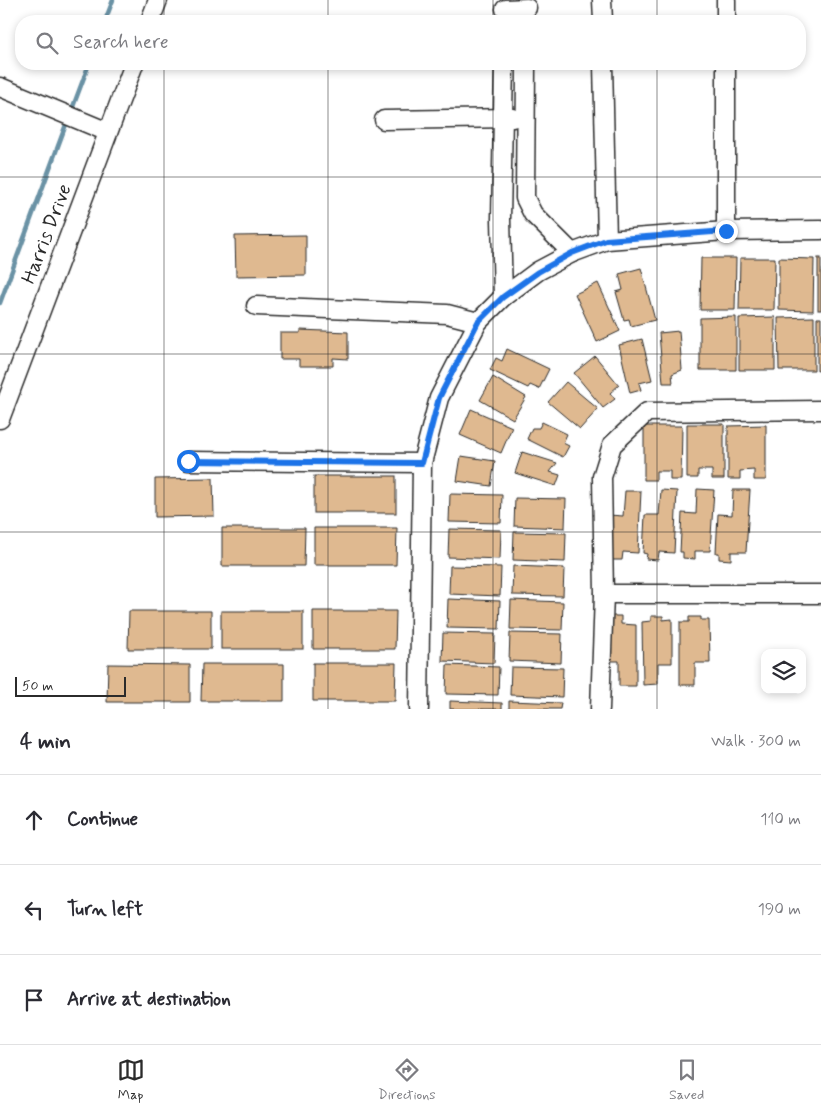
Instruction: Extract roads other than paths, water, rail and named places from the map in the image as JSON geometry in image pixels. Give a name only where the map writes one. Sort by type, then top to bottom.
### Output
[{"type":"street","points":[[152,15],[158,0]]},
{"type":"street","points":[[602,0],[602,15]]},
{"type":"street","points":[[726,0],[726,15]]},
{"type":"street","points":[[505,10],[527,10]]},
{"type":"street","name":"Harris Drive","points":[[0,419],[132,70]]},
{"type":"street","points":[[503,297],[501,219],[504,70]]},
{"type":"street","points":[[526,70],[525,198],[533,214],[572,253]]},
{"type":"street","points":[[603,70],[606,240]]},
{"type":"street","points":[[726,70],[726,231]]},
{"type":"street","points":[[0,86],[108,132]]},
{"type":"street","points":[[384,120],[525,118]]},
{"type":"street","points":[[419,709],[422,463],[439,398],[478,322],[503,297],[538,272],[572,253],[606,240],[726,231],[821,230]]},
{"type":"street","points":[[256,306],[447,314],[478,322]]},
{"type":"street","points":[[600,709],[604,594],[602,477],[612,444],[647,412],[821,410]]},
{"type":"street","points":[[188,461],[422,463]]},
{"type":"street","points":[[604,594],[821,594]]},
{"type":"waterway","points":[[107,15],[113,0]]},
{"type":"waterway","points":[[71,112],[87,70]]},
{"type":"waterway","points":[[0,303],[68,119]]}]
